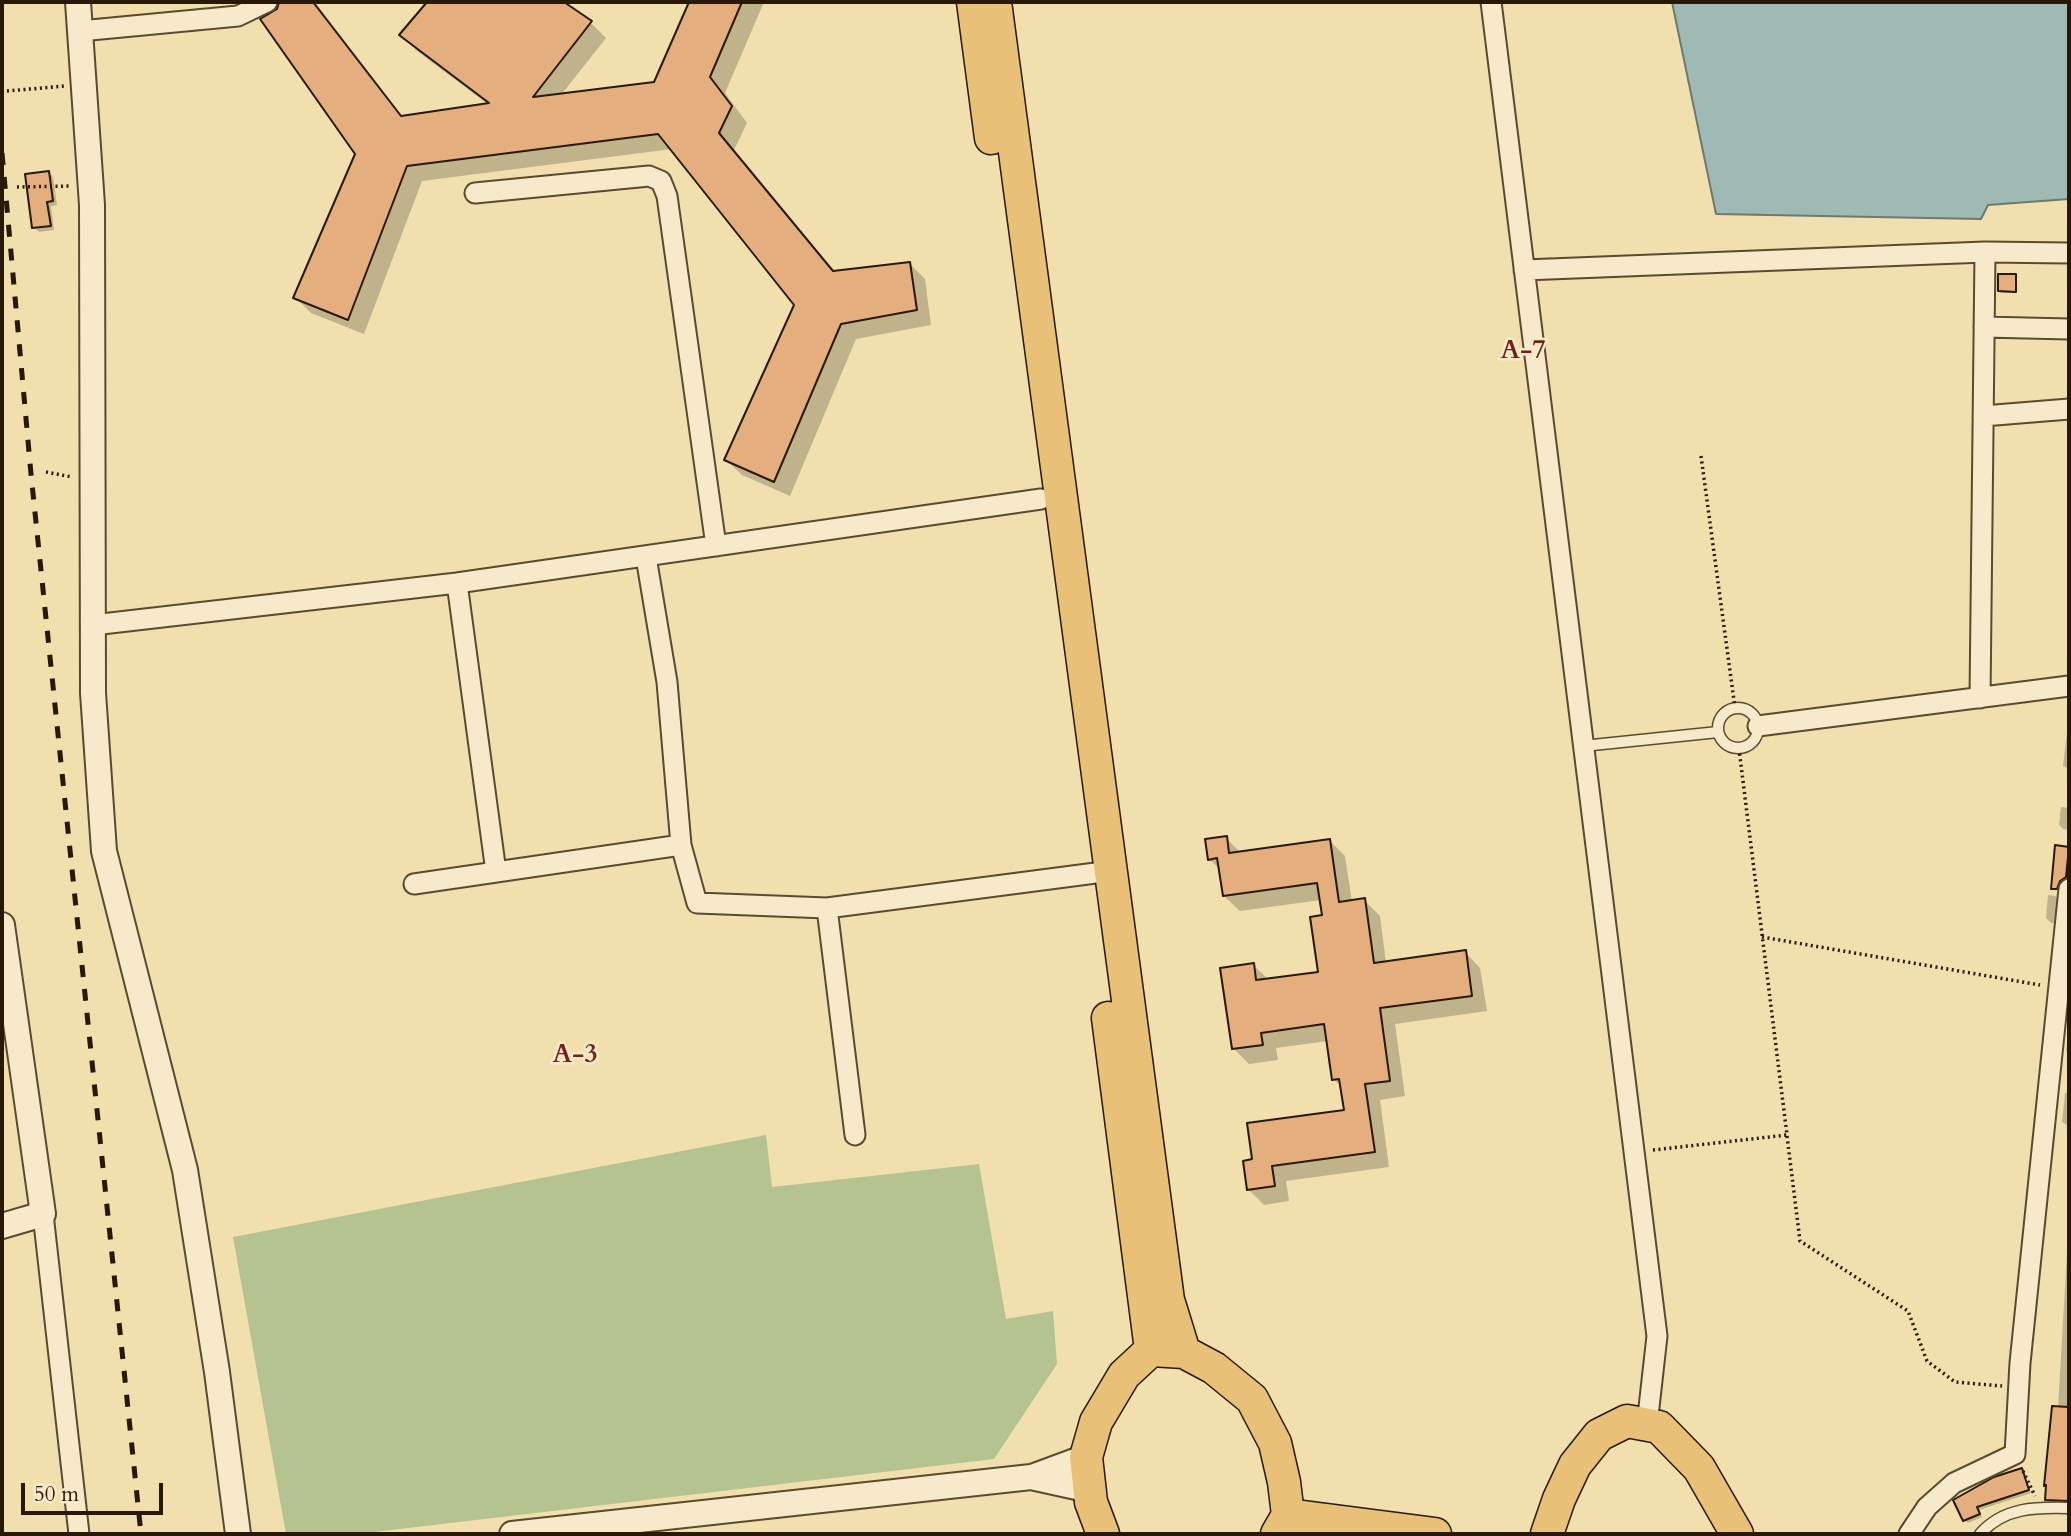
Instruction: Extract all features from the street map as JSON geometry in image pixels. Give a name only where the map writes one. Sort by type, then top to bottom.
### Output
[{"type":"main road","points":[[972,2],[1041,499],[1168,1300],[1184,1352]]},
{"type":"main road","points":[[995,2],[1100,872],[1151,1350]]},
{"type":"main road","points":[[1103,1534],[1091,1502],[1086,1457],[1096,1422],[1124,1375],[1151,1350],[1184,1352],[1214,1368],[1252,1399],[1275,1443],[1284,1482],[1283,1525],[1435,1534]]},
{"type":"main road","points":[[1547,1534],[1575,1465],[1599,1434],[1627,1421],[1659,1427],[1699,1468],[1737,1534]]},
{"type":"street","points":[[78,2],[91,186],[93,693],[104,850],[185,1170],[217,1373],[238,1534]]},
{"type":"street","points":[[80,31],[239,16],[267,2]]},
{"type":"street","points":[[1491,2],[1657,1336],[1647,1425]]},
{"type":"street","points":[[475,193],[649,176],[661,181],[667,196],[716,546]]},
{"type":"street","points":[[1524,270],[1985,252],[2069,253]]},
{"type":"street","points":[[1980,698],[1985,252]]},
{"type":"street","points":[[1984,327],[2069,329]]},
{"type":"street","points":[[1983,415],[2069,409]]},
{"type":"street","points":[[93,625],[457,583],[1041,499]]},
{"type":"street","points":[[646,557],[667,682],[681,845],[697,903],[827,908],[1100,872]]},
{"type":"street","points":[[457,583],[496,872]]},
{"type":"street","points":[[1758,726],[2069,686]]},
{"type":"street","points":[[414,884],[681,845]]},
{"type":"street","points":[[1909,1534],[1927,1507],[1954,1483],[2015,1454],[2018,1388],[2069,889]]},
{"type":"street","points":[[827,908],[855,1135]]},
{"type":"street","points":[[2,925],[43,1214],[79,1534]]},
{"type":"street","points":[[2,1226],[43,1214]]},
{"type":"street","points":[[512,1534],[1031,1477],[1086,1457]]},
{"type":"street","points":[[1031,1477],[1090,1490]]},
{"type":"lane","points":[[1735,708],[1752,714],[1758,726],[1756,739],[1746,747],[1727,745],[1718,732],[1722,716],[1735,708]]},
{"type":"lane","points":[[1583,746],[1718,732]]},
{"type":"lane","points":[[1980,1534],[2003,1516],[2024,1509],[2069,1508]]},
{"type":"path","points":[[7,91],[84,84]]},
{"type":"path","points":[[17,187],[91,186]]},
{"type":"path","points":[[1701,456],[1735,708]]},
{"type":"path","points":[[1739,748],[1800,1241],[1908,1311],[1927,1361],[1955,1382],[2018,1388]]},
{"type":"path","points":[[1762,937],[2059,989]]},
{"type":"path","points":[[1634,1152],[1787,1135]]},
{"type":"path","points":[[2015,1454],[2041,1507]]},
{"type":"green space","points":[[766,1135],[772,1187],[979,1164],[1006,1319],[1053,1311],[1057,1364],[994,1459],[357,1534],[286,1534],[233,1237]]},
{"type":"water","points":[[1672,2],[2069,2],[2069,199],[1988,205],[1981,219],[1716,214]]},
{"type":"building","points":[[279,2],[313,2],[401,116],[489,103],[399,35],[427,2],[564,2],[592,21],[533,97],[654,82],[689,2],[742,2],[710,77],[732,106],[719,133],[833,271],[910,262],[917,310],[841,324],[774,482],[724,460],[794,305],[658,134],[407,166],[348,320],[293,298],[355,154],[260,19],[277,9]]},
{"type":"building","points":[[49,171],[53,201],[47,202],[51,226],[32,228],[25,174]]},
{"type":"building","points":[[1998,274],[2016,274],[2016,292],[1998,291]]},
{"type":"building","points":[[1227,836],[1229,853],[1330,839],[1339,902],[1365,898],[1374,963],[1466,950],[1472,996],[1380,1008],[1390,1081],[1365,1084],[1375,1152],[1272,1166],[1275,1186],[1247,1190],[1243,1161],[1252,1159],[1247,1123],[1344,1110],[1339,1079],[1332,1080],[1324,1024],[1261,1033],[1263,1045],[1232,1049],[1220,968],[1254,963],[1256,980],[1318,972],[1310,917],[1322,915],[1317,883],[1223,896],[1217,858],[1208,860],[1205,839]]},
{"type":"building","points":[[2055,845],[2069,847],[2066,877],[2060,881],[2057,889],[2051,889]]},
{"type":"building","points":[[2052,1406],[2069,1407],[2069,1501],[2045,1500]]},
{"type":"building","points":[[2022,1468],[2029,1490],[1977,1507],[1980,1514],[1963,1521],[1953,1500],[1994,1477]]},
{"type":"railway","points":[[2,153],[31,474],[141,1534]]},
{"type":"district","name":"A-7","points":[[1523,352]]},
{"type":"district","name":"A-3","points":[[575,1056]]}]
